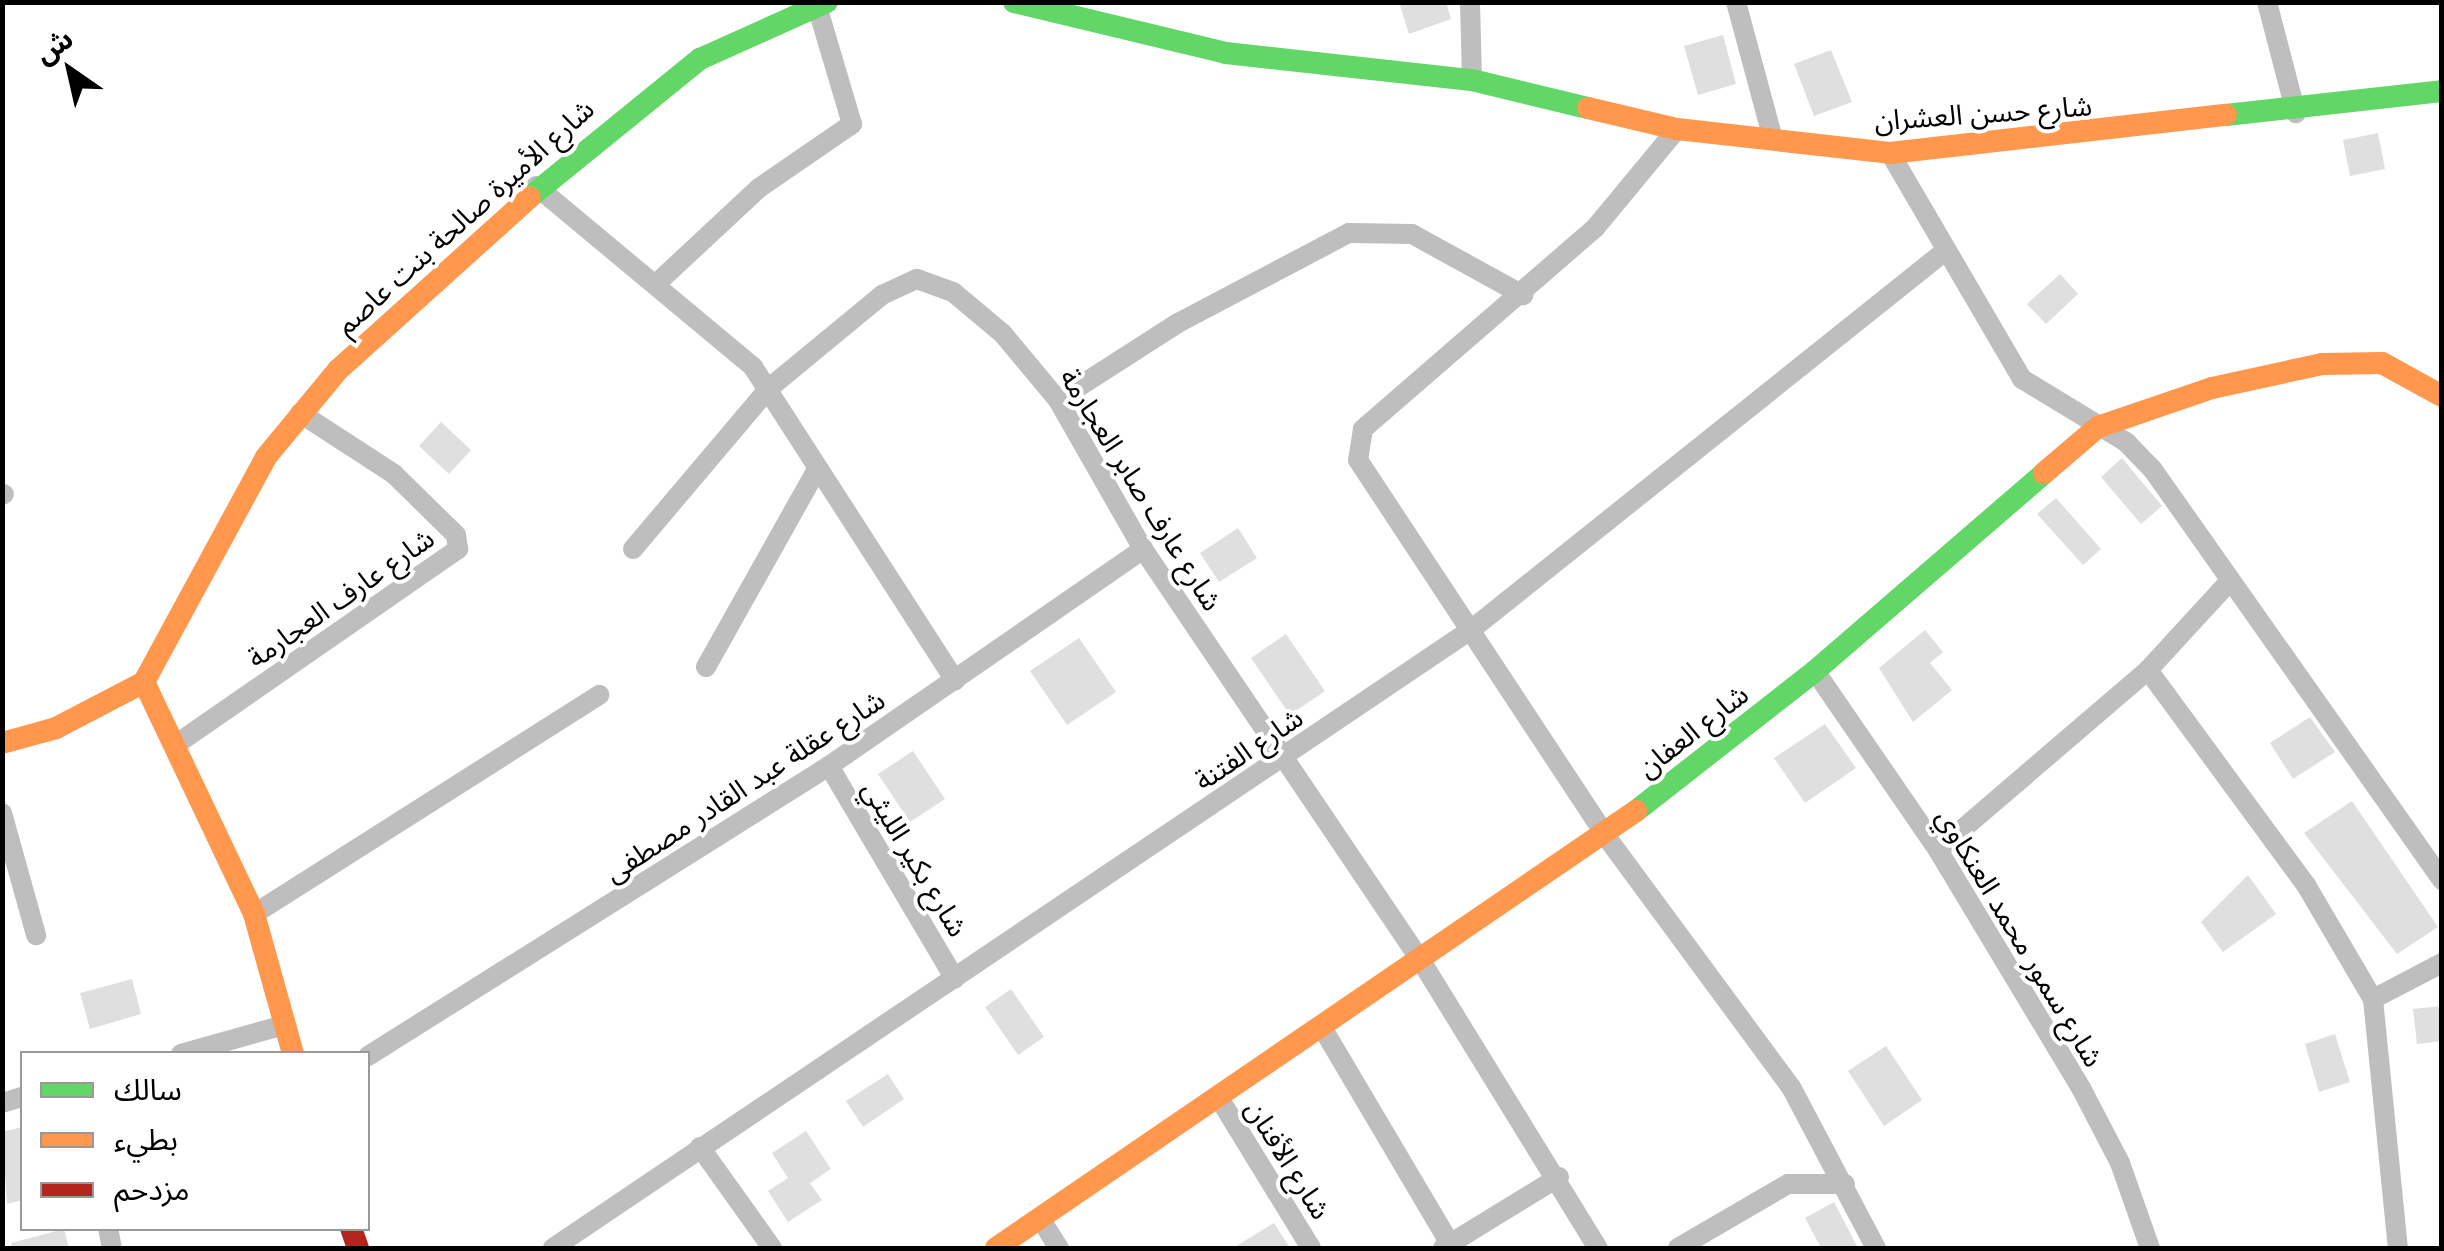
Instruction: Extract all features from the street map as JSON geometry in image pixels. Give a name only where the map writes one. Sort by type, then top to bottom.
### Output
[{"type":"street","points":[[1014,2],[1226,54],[1472,80],[1470,2]]},
{"type":"street","points":[[1736,2],[1773,139]]},
{"type":"street","points":[[2266,2],[2296,112]]},
{"type":"street","points":[[656,284],[759,188],[852,124],[822,4]]},
{"type":"street","name":"شارع الأميرة صالحة بنت عاصم","points":[[144,682],[266,457],[300,413],[406,302],[536,186],[700,60],[822,4]]},
{"type":"street","name":"شارع حسن العشران","points":[[1472,80],[1677,129],[1890,153],[2296,112],[2442,91]]},
{"type":"street","points":[[1677,129],[1621,201],[1523,295],[1376,417],[1357,444],[1365,475],[1472,629],[1604,835],[1791,1087],[1876,1248]]},
{"type":"street","points":[[1890,153],[1944,252],[2022,379],[2098,427],[2153,470],[2227,584],[2442,880]]},
{"type":"street","points":[[536,186],[738,349],[768,389],[955,680]]},
{"type":"street","points":[[1058,400],[1178,323],[1349,233],[1412,234],[1523,295]]},
{"type":"street","name":"شارع الفتنة","points":[[553,1248],[1472,629],[1944,252]]},
{"type":"street","name":"شارع عارف صابر العجارمة","points":[[633,549],[768,389],[882,295],[928,280],[987,319],[1058,400],[1142,549],[1423,964],[1559,1177],[1598,1248]]},
{"type":"street","name":"شارع العفان","points":[[996,1248],[1423,964],[1604,835],[1816,671],[2098,427],[2212,388],[2322,364],[2382,362],[2442,396]]},
{"type":"street","name":"شارع عارف العجارمة","points":[[178,743],[458,548],[456,535],[394,474],[300,413]]},
{"type":"street","points":[[706,667],[816,469]]},
{"type":"street","name":"شارع عقلة عبد القادر مصطفى","points":[[370,1055],[829,766],[1142,549]]},
{"type":"street","points":[[1938,850],[2148,670],[2227,584]]},
{"type":"street","points":[[2148,670],[2306,885],[2373,999],[2398,1248]]},
{"type":"street","name":"شارع سمور محمد العنكاوي","points":[[1816,671],[1938,850],[2081,1088],[2120,1164],[2150,1248]]},
{"type":"street","points":[[2,743],[56,728],[144,682],[178,743],[254,914],[292,1051]]},
{"type":"street","points":[[254,914],[599,696]]},
{"type":"street","name":"شارع بكير الليثي","points":[[829,766],[955,979]]},
{"type":"street","points":[[2,813],[36,935]]},
{"type":"street","points":[[2373,999],[2442,963]]},
{"type":"street","points":[[192,1051],[284,1025]]},
{"type":"street","points":[[1323,1029],[1446,1246],[1559,1177]]},
{"type":"street","name":"شارع الأفنان","points":[[1219,1098],[1311,1248]]},
{"type":"street","points":[[700,1147],[772,1248]]},
{"type":"street","points":[[1678,1248],[1788,1184],[1845,1184]]},
{"type":"street","points":[[1040,1218],[1059,1248]]},
{"type":"building","points":[[1399,2],[1446,2],[1451,19],[1409,34]]},
{"type":"building","points":[[1723,35],[1736,84],[1698,95],[1684,46]]},
{"type":"building","points":[[1831,50],[1852,102],[1814,116],[1794,64]]},
{"type":"building","points":[[2378,133],[2385,169],[2350,176],[2343,140]]},
{"type":"building","points":[[2060,274],[2078,294],[2046,324],[2027,304]]},
{"type":"building","points":[[441,422],[471,450],[449,474],[419,446]]},
{"type":"building","points":[[2122,458],[2162,506],[2141,524],[2101,477]]},
{"type":"building","points":[[2056,498],[2101,549],[2083,565],[2037,514]]},
{"type":"building","points":[[1238,528],[1257,558],[1219,582],[1200,553]]},
{"type":"building","points":[[1925,630],[1943,652],[1930,663],[1952,690],[1913,722],[1879,668]]},
{"type":"building","points":[[1286,634],[1325,691],[1290,715],[1251,658]]},
{"type":"building","points":[[1079,638],[1116,692],[1067,725],[1030,671]]},
{"type":"building","points":[[2310,717],[2335,752],[2293,779],[2270,743]]},
{"type":"building","points":[[1825,724],[1856,768],[1805,803],[1774,758]]},
{"type":"building","points":[[913,751],[945,799],[910,822],[878,774]]},
{"type":"building","points":[[2352,801],[2438,927],[2397,954],[2304,833]]},
{"type":"building","points":[[2248,875],[2276,914],[2223,952],[2201,922]]},
{"type":"building","points":[[132,979],[141,1014],[90,1029],[80,993]]},
{"type":"building","points":[[1011,989],[1044,1037],[1018,1055],[985,1007]]},
{"type":"building","points":[[2442,1006],[2442,1041],[2417,1044],[2413,1009]]},
{"type":"building","points":[[2335,1034],[2350,1082],[2319,1092],[2305,1044]]},
{"type":"building","points":[[1886,1046],[1922,1100],[1884,1126],[1848,1071]]},
{"type":"building","points":[[888,1074],[904,1099],[863,1127],[846,1101]]},
{"type":"building","points":[[20,1128],[20,1201],[7,1204],[2,1132]]},
{"type":"building","points":[[806,1131],[831,1169],[810,1183],[822,1200],[788,1222],[768,1191],[788,1178],[772,1153]]},
{"type":"building","points":[[1834,1202],[1858,1248],[1821,1248],[1805,1218]]},
{"type":"building","points":[[1274,1223],[1290,1248],[1233,1248]]},
{"type":"building","points":[[65,1231],[69,1248],[12,1248],[11,1243]]},
{"type":"traffic: fast","points":[[530,197],[700,59],[827,2]]},
{"type":"traffic: fast","points":[[1014,2],[1226,53],[1472,80],[1588,108]]},
{"type":"traffic: fast","points":[[2226,115],[2442,91]]},
{"type":"traffic: fast","points":[[1636,811],[1815,671],[2044,473]]},
{"type":"traffic: slow","points":[[1588,108],[1677,129],[1890,153],[2226,115]]},
{"type":"traffic: slow","points":[[2,743],[56,728],[144,682],[266,457],[338,370],[530,197]]},
{"type":"traffic: slow","points":[[2044,473],[2098,427],[2212,388],[2322,364],[2382,363],[2442,396]]},
{"type":"traffic: slow","points":[[144,682],[254,914],[292,1051]]},
{"type":"traffic: slow","points":[[996,1248],[1636,811]]},
{"type":"traffic: jam","points":[[352,1231],[358,1248]]}]
